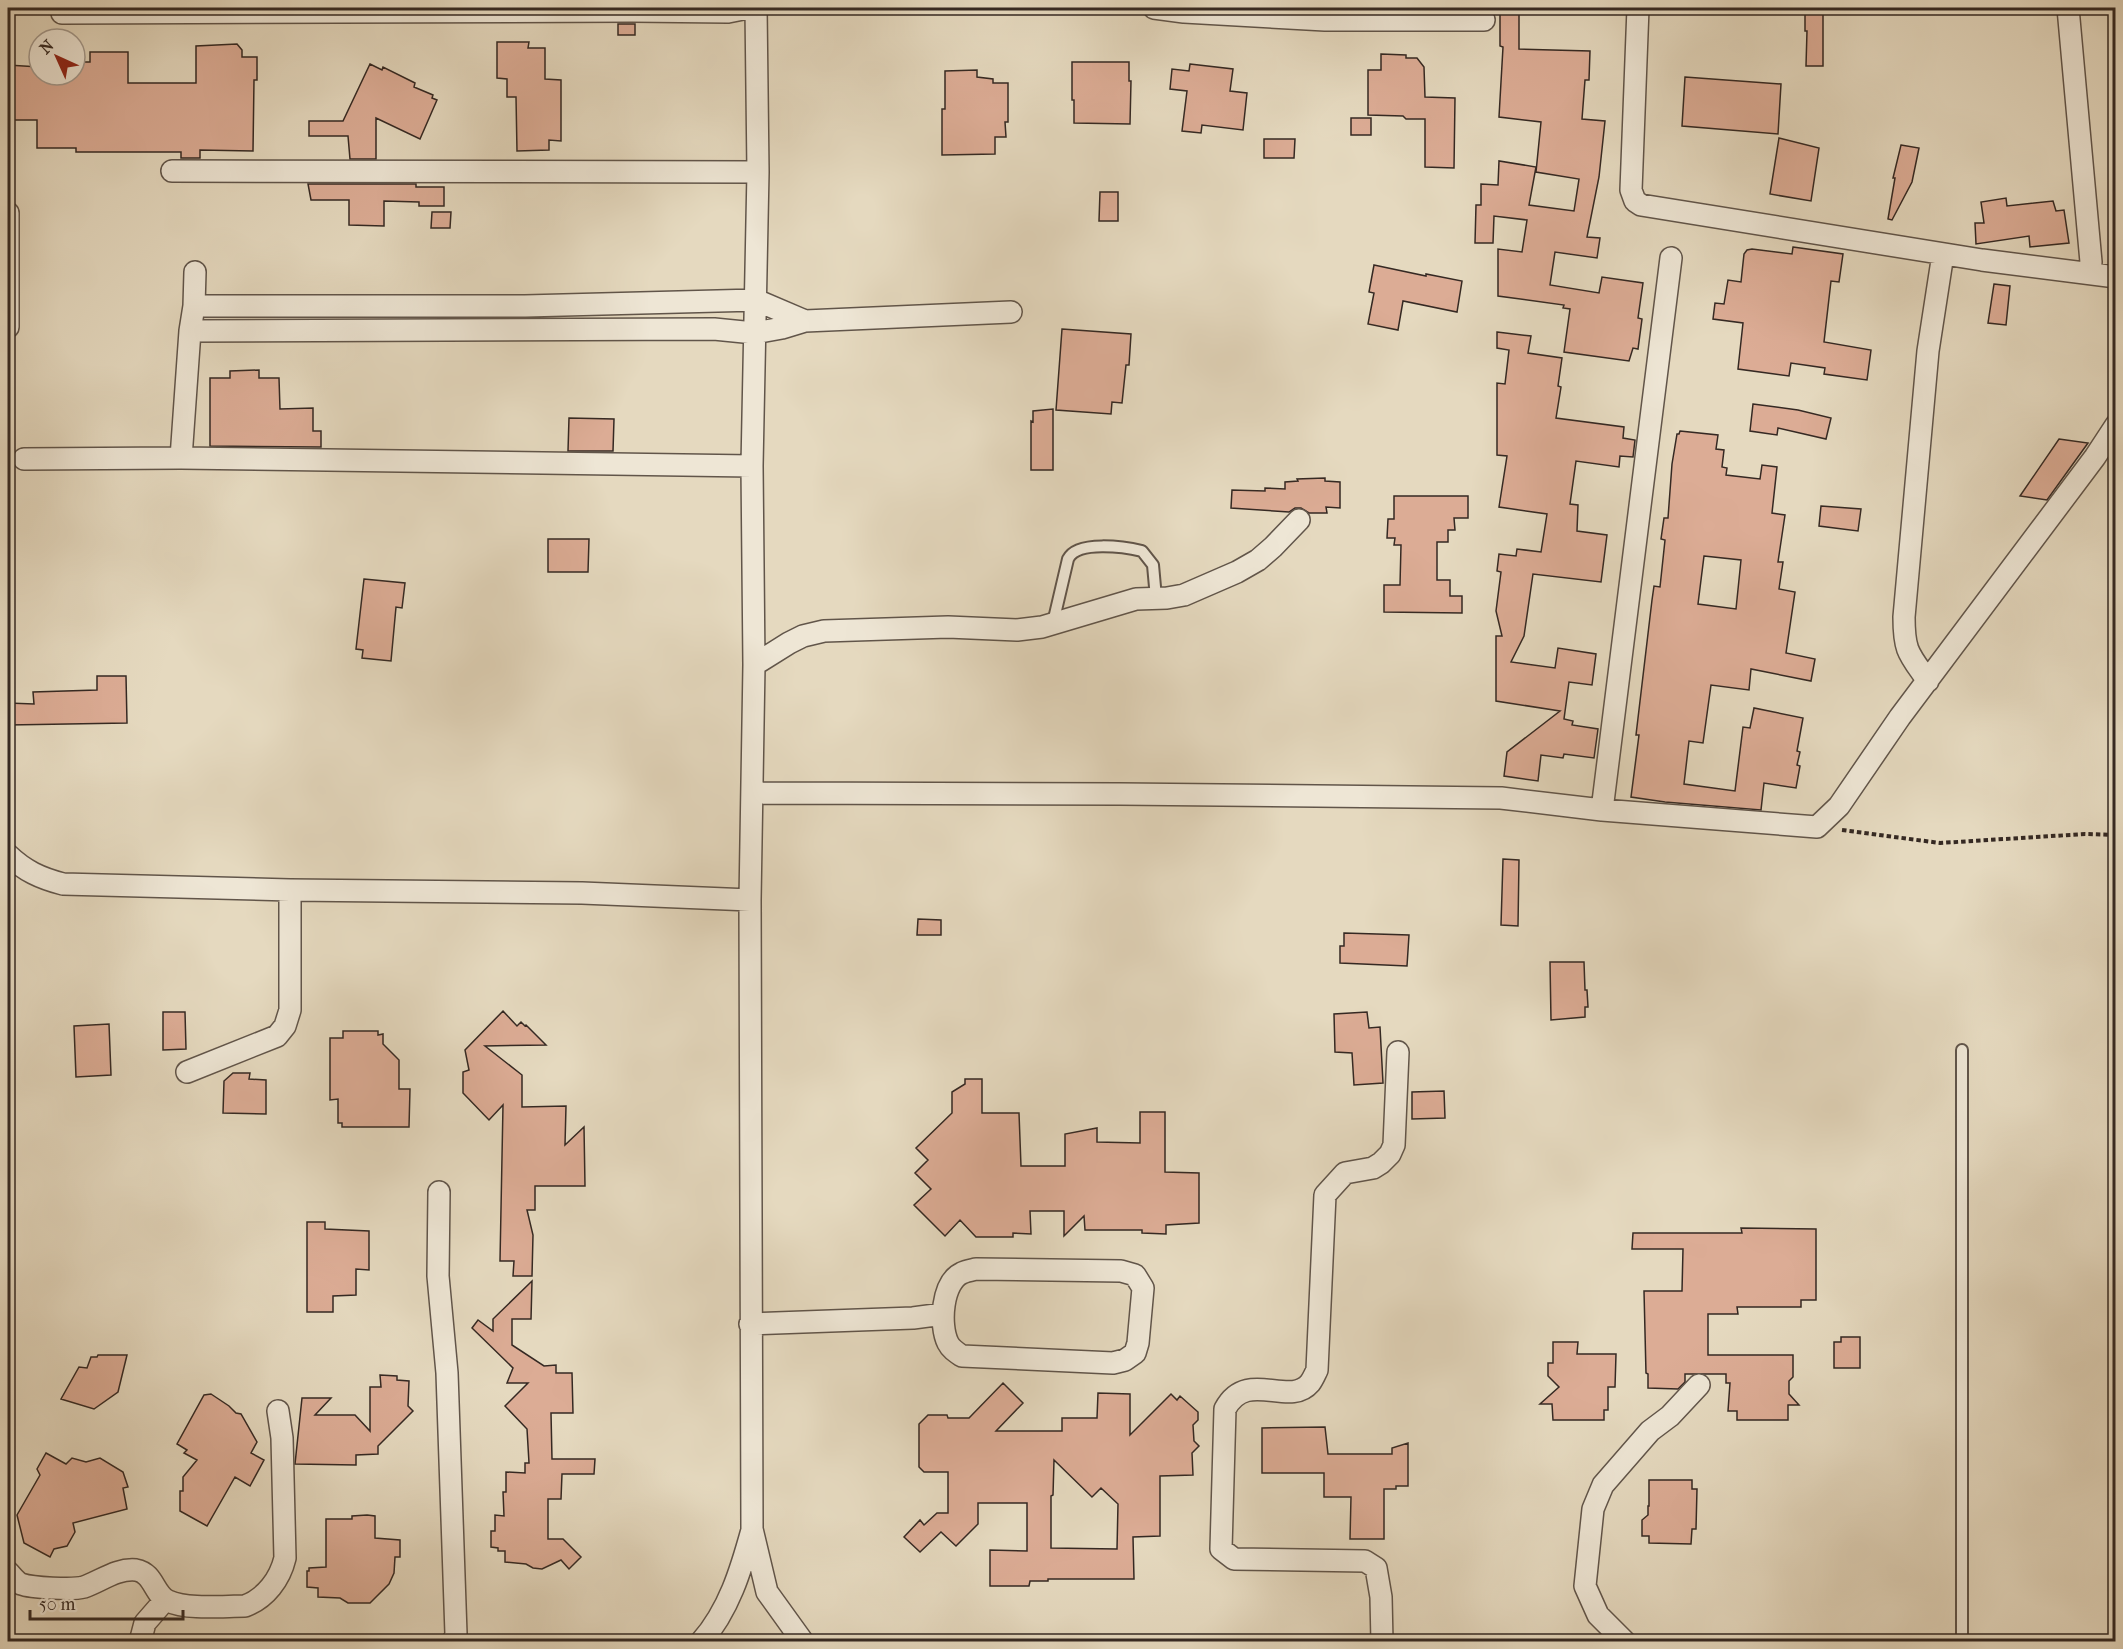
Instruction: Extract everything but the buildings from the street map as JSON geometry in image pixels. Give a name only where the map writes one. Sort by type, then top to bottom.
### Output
[{"type":"street","points":[[62,13],[728,12],[748,8]]},
{"type":"street","points":[[756,8],[758,172],[752,466],[754,665],[750,900],[752,1529],[767,1592],[803,1641]]},
{"type":"street","points":[[1154,8],[1184,12],[1325,20],[1484,20]]},
{"type":"street","points":[[1638,8],[1631,190],[1635,201],[1676,211],[1943,254],[2115,277]]},
{"type":"street","points":[[2068,8],[2091,262],[2089,273]]},
{"type":"street","points":[[172,171],[758,172]]},
{"type":"street","points":[[8,213],[8,327]]},
{"type":"street","points":[[1928,681],[1909,654],[1904,641],[1904,617],[1928,351],[1943,254]]},
{"type":"street","points":[[1602,810],[1671,258]]},
{"type":"street","points":[[181,458],[195,272]]},
{"type":"street","points":[[194,306],[525,306],[756,300],[805,321]]},
{"type":"street","points":[[311,331],[312,306]]},
{"type":"street","points":[[421,306],[421,330]]},
{"type":"street","points":[[525,306],[525,330]]},
{"type":"street","points":[[190,331],[714,329],[754,333],[805,321],[1011,312]]},
{"type":"street","points":[[753,794],[1120,794],[1521,799],[1602,810],[1817,827],[1839,806],[1900,717],[2095,457],[2115,425]]},
{"type":"street","points":[[24,459],[181,458],[752,466]]},
{"type":"street","points":[[754,665],[803,636],[824,631],[948,627],[1017,630],[1053,624],[1136,599],[1184,595],[1238,572],[1258,560],[1273,548],[1299,520]]},
{"type":"street","points":[[8,855],[20,867],[37,878],[63,884],[290,890],[582,893],[750,900]]},
{"type":"street","points":[[187,1072],[232,1053],[269,1041],[277,1036],[285,1026],[290,1011],[290,890]]},
{"type":"street","points":[[1382,1641],[1381,1597],[1376,1568],[1365,1561],[1234,1559],[1221,1549],[1225,1409],[1233,1396],[1245,1389],[1293,1391],[1305,1387],[1317,1370],[1325,1195],[1345,1173],[1372,1168],[1390,1154],[1394,1145],[1398,1052]]},
{"type":"street","points":[[439,1192],[438,1276],[447,1373],[456,1639]]},
{"type":"street","points":[[976,1269],[1121,1271],[1135,1275],[1143,1288],[1135,1353],[1125,1360],[1113,1363],[962,1356],[954,1351],[947,1340],[943,1314],[948,1288],[953,1280],[961,1273],[976,1269]]},
{"type":"street","points":[[750,1324],[913,1318],[943,1314]]},
{"type":"street","points":[[1625,1641],[1598,1615],[1585,1586],[1593,1509],[1603,1485],[1650,1431],[1670,1416],[1699,1385]]},
{"type":"street","points":[[8,1572],[18,1583],[32,1587],[75,1589],[110,1574],[136,1570],[148,1575],[165,1600],[187,1606],[245,1606],[254,1603],[280,1576],[285,1558],[282,1438],[278,1411]]},
{"type":"street","points":[[701,1641],[723,1611],[738,1578],[752,1529]]},
{"type":"street","points":[[140,1641],[145,1623],[165,1600]]},
{"type":"lane","points":[[1053,624],[1068,559],[1079,549],[1099,547],[1142,551],[1153,565],[1156,598]]},
{"type":"lane","points":[[1962,1050],[1962,1641]]},
{"type":"path","points":[[1817,827],[1940,843],[2085,834],[2115,835]]}]
